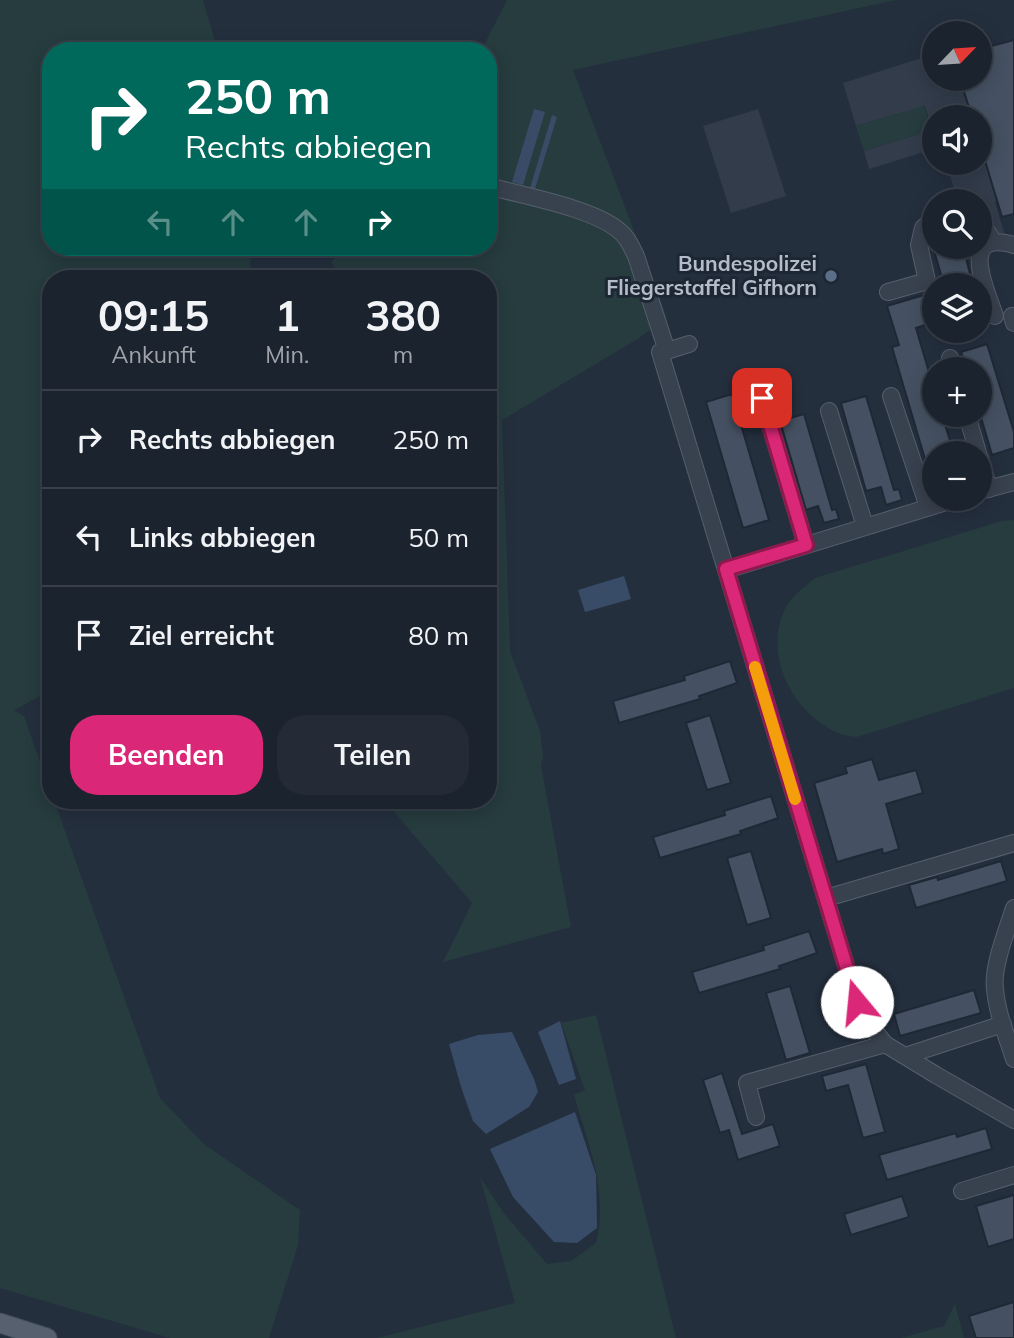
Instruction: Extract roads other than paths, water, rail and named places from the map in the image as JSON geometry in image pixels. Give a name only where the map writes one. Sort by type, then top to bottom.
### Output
[{"type":"main road","points":[[0,1324],[47,1338]]},
{"type":"lane","points":[[497,188],[590,215],[617,229],[629,241],[636,256],[667,351]]},
{"type":"lane","points":[[922,232],[919,244],[922,256]]},
{"type":"lane","points":[[995,316],[978,263],[980,253],[985,246],[993,242],[1014,246]]},
{"type":"lane","points":[[888,292],[928,281],[923,259]]},
{"type":"lane","points":[[688,344],[660,352],[857,1002],[868,1023],[885,1044],[1014,1119]]},
{"type":"lane","points":[[891,396],[922,489]]},
{"type":"lane","points":[[762,398],[806,545]]},
{"type":"lane","points":[[829,411],[865,526]]},
{"type":"lane","points":[[992,488],[1014,482]]},
{"type":"lane","points":[[726,569],[922,509]]},
{"type":"lane","points":[[833,896],[1014,843]]},
{"type":"lane","points":[[1014,908],[994,987],[1014,1059]]},
{"type":"lane","points":[[905,1056],[1003,1024]]},
{"type":"lane","points":[[756,1117],[747,1083],[885,1044]]},
{"type":"lane","points":[[962,1191],[1014,1175]]},
{"type":"water","points":[[534,109],[545,112],[523,185],[512,182]]},
{"type":"water","points":[[552,115],[557,117],[535,189],[530,188]]},
{"type":"water","points":[[624,576],[631,599],[585,612],[578,590]]},
{"type":"water","points":[[560,1021],[576,1079],[559,1085],[538,1032]]},
{"type":"water","points":[[512,1032],[538,1092],[529,1107],[486,1134],[473,1121],[449,1044],[478,1035]]},
{"type":"water","points":[[575,1112],[596,1175],[597,1228],[577,1243],[554,1242],[513,1197],[490,1149]]},
{"type":"place","name":"Bundespolizei Fliegerstaffel Gifhorn","points":[[831,276]]}]
